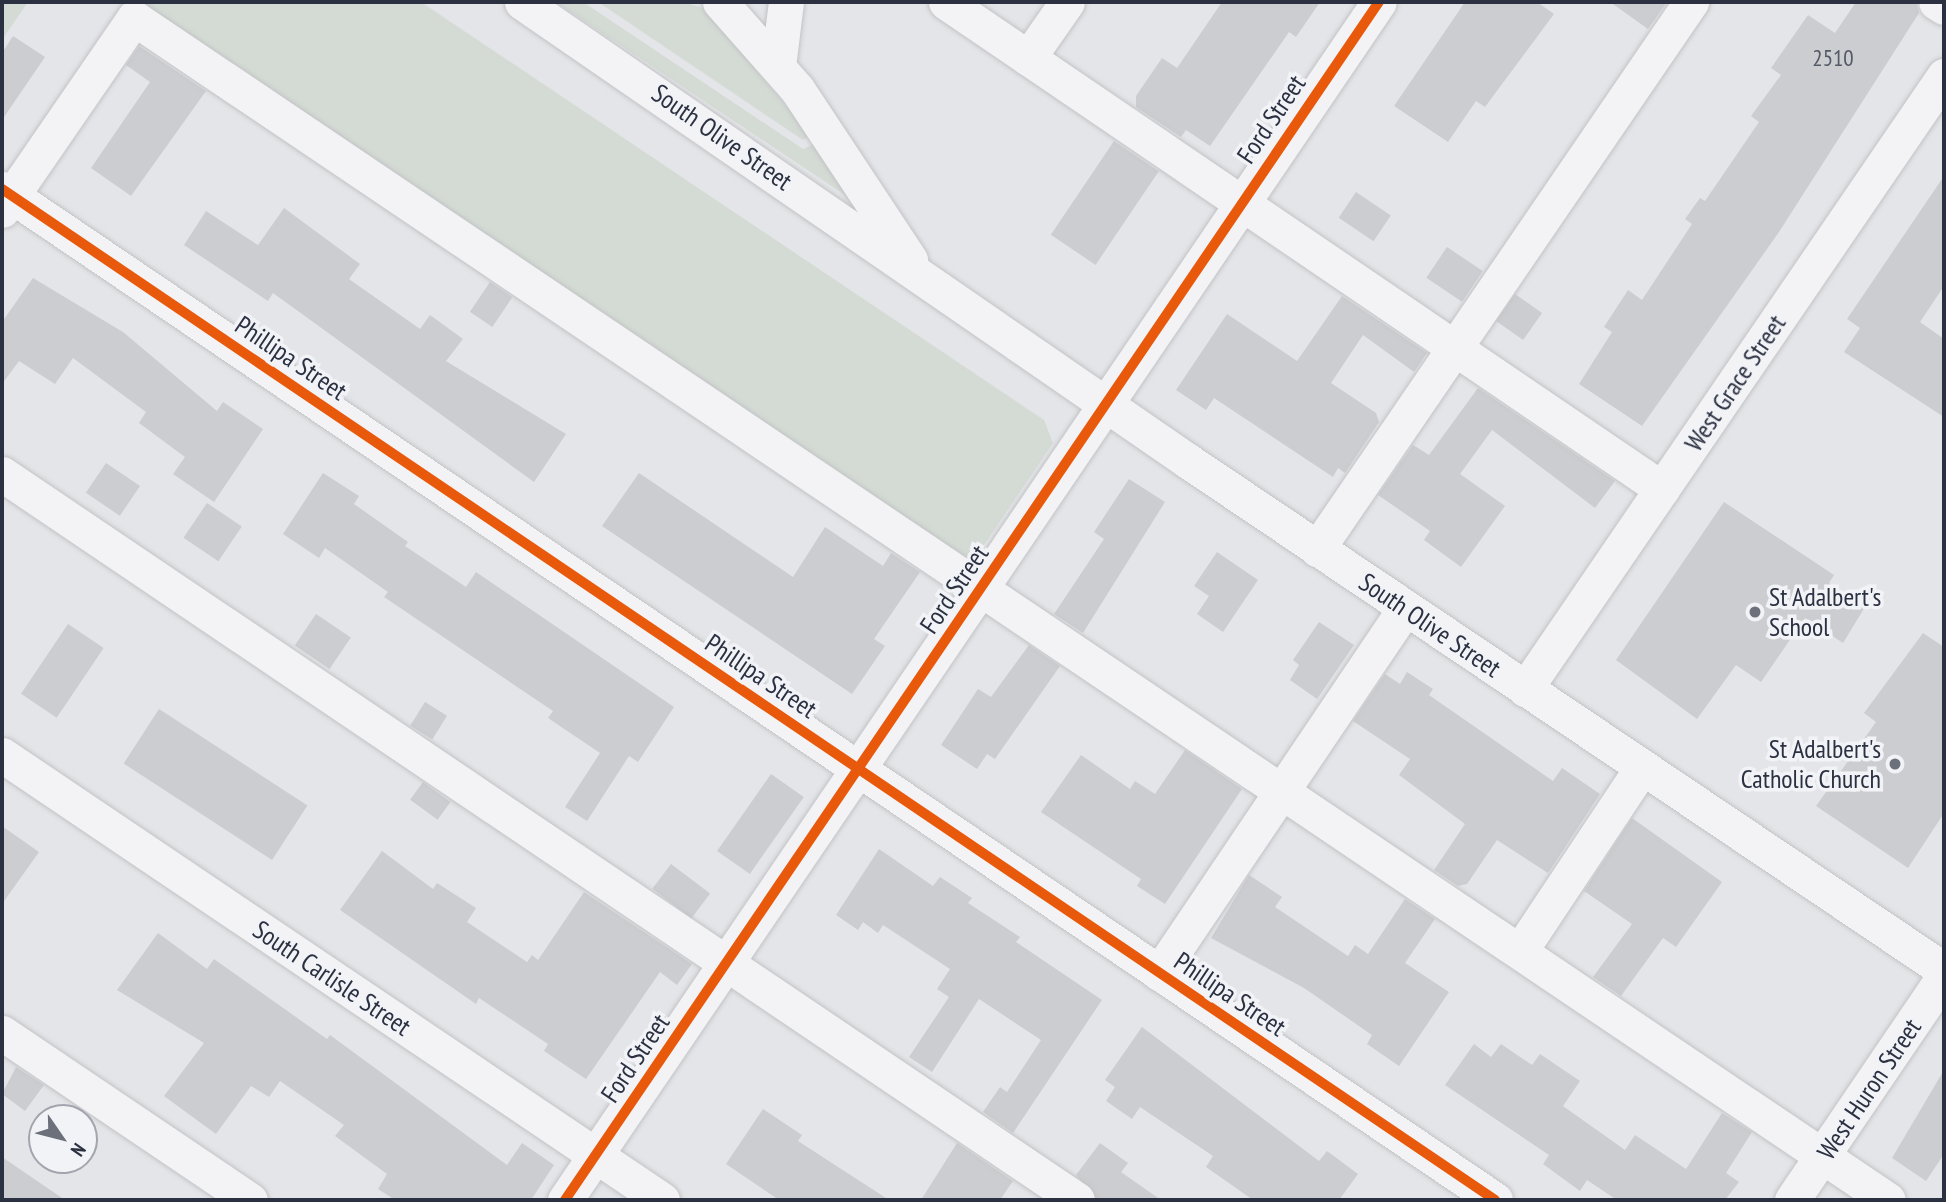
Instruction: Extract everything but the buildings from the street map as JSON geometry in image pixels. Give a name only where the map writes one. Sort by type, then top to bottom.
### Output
[{"type":"street","name":"South Olive Street","points":[[522,2],[1317,549],[1944,970]]},
{"type":"street","name":"South Olive Street","points":[[720,2],[778,66],[920,275]]},
{"type":"street","points":[[778,66],[786,2]]},
{"type":"street","points":[[946,2],[1662,489]]},
{"type":"street","points":[[1028,58],[1067,2]]},
{"type":"street","name":"Ford Street","points":[[565,1200],[860,770],[1104,404],[1379,2]]},
{"type":"street","points":[[1317,549],[1691,2]]},
{"type":"street","points":[[1937,2],[1944,7]]},
{"type":"street","points":[[5,198],[134,18],[980,591],[1888,1200]]},
{"type":"street","name":"West Grace Street","points":[[1525,689],[1944,76]]},
{"type":"street","name":"Phillipa Street","points":[[5,198],[860,770],[1494,1200]]},
{"type":"street","points":[[2,474],[1077,1200]]},
{"type":"street","points":[[1159,973],[1405,608]]},
{"type":"street","name":"South Carlisle Street","points":[[2,755],[662,1200]]},
{"type":"street","points":[[1520,951],[1641,769]]},
{"type":"street","name":"West Huron Street","points":[[1792,1200],[1944,976]]},
{"type":"street","points":[[2,1033],[250,1200]]},
{"type":"shaded area","points":[[2,2],[28,2],[2,40]]},
{"type":"shaded area","points":[[131,2],[421,2],[1044,420],[1053,443],[967,570]]},
{"type":"shaded area","points":[[556,2],[583,2],[803,149],[816,143],[851,199]]},
{"type":"shaded area","points":[[598,2],[683,2],[703,8],[811,135],[803,140]]},
{"type":"cycle path","points":[[565,1200],[1379,2]]},
{"type":"cycle path","points":[[2,189],[1495,1200]]},
{"type":"place","name":"St Adalbert's School","points":[[1755,612]]},
{"type":"place","name":"St Adalbert's Catholic Church","points":[[1895,764]]}]
